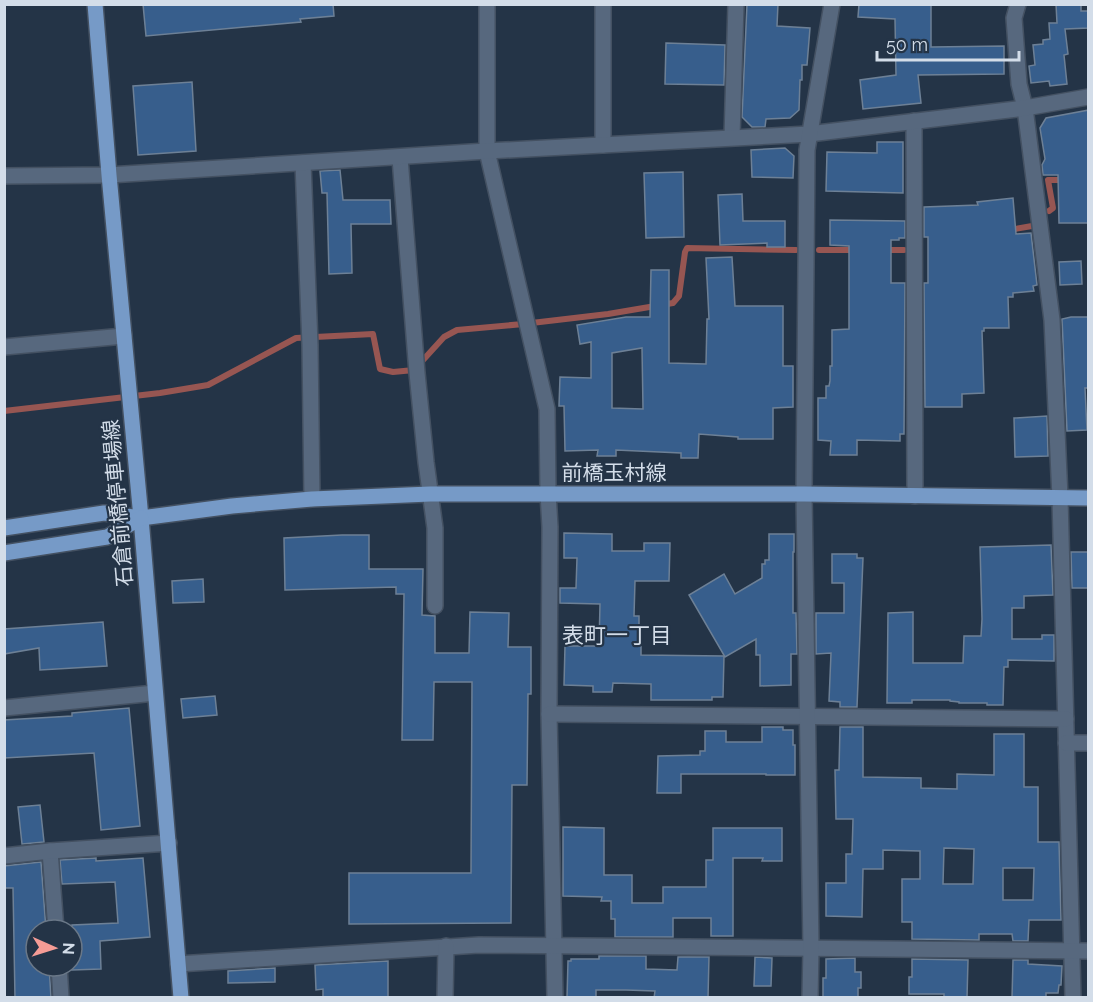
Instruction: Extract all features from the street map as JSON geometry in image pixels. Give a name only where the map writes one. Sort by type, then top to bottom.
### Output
[{"type":"main road","name":"石倉前橋停車場線","points":[[95,4],[181,998]]},
{"type":"main road","name":"前橋玉村線","points":[[4,528],[104,513],[141,518],[232,506],[312,499],[430,494],[804,494],[1089,498]]},
{"type":"main road","name":"前橋玉村線","points":[[4,553],[107,537],[141,518]]},
{"type":"street","points":[[486,4],[487,151],[548,408],[549,714],[555,998]]},
{"type":"street","points":[[603,4],[603,145]]},
{"type":"street","points":[[732,137],[736,4]]},
{"type":"street","points":[[810,998],[804,494],[807,150],[832,4]]},
{"type":"street","points":[[1018,4],[1014,18],[1019,84],[1025,108],[1052,320],[1060,498],[1073,998]]},
{"type":"street","points":[[4,176],[109,175],[487,151],[809,134],[1025,108],[1089,97]]},
{"type":"street","points":[[914,121],[915,496]]},
{"type":"street","points":[[400,158],[417,373],[435,528],[435,606]]},
{"type":"street","points":[[303,163],[310,338],[312,499]]},
{"type":"street","points":[[4,347],[124,336]]},
{"type":"street","points":[[4,708],[155,693]]},
{"type":"street","points":[[549,714],[1066,719]]},
{"type":"street","points":[[1066,744],[1089,743]]},
{"type":"street","points":[[4,856],[169,843]]},
{"type":"street","points":[[50,851],[55,918]]},
{"type":"street","points":[[178,964],[478,945],[1089,951]]},
{"type":"street","points":[[445,998],[446,946]]},
{"type":"street","points":[[60,978],[62,998]]},
{"type":"building","points":[[143,4],[333,4],[334,16],[300,19],[301,22],[146,36]]},
{"type":"building","points":[[747,4],[778,4],[777,26],[810,28],[807,65],[802,65],[799,110],[790,118],[766,119],[765,127],[752,127],[742,117]]},
{"type":"building","points":[[859,4],[931,4],[931,47],[1004,46],[1004,74],[918,75],[921,103],[863,109],[860,80],[896,75],[895,19],[858,17]]},
{"type":"building","points":[[1056,4],[1081,4],[1081,11],[1089,11],[1089,28],[1065,29],[1068,54],[1064,55],[1067,84],[1050,86],[1049,81],[1031,83],[1029,66],[1035,65],[1033,45],[1043,44],[1043,40],[1050,39],[1049,23],[1057,23]]},
{"type":"building","points":[[666,43],[725,45],[724,85],[665,84]]},
{"type":"building","points":[[192,82],[196,151],[138,155],[133,86]]},
{"type":"building","points":[[1089,110],[1089,223],[1059,223],[1058,175],[1043,175],[1042,165],[1045,159],[1040,128],[1046,118]]},
{"type":"building","points":[[877,142],[903,142],[903,193],[826,191],[827,152],[877,153]]},
{"type":"building","points":[[785,148],[794,156],[793,178],[752,177],[751,150]]},
{"type":"building","points":[[340,170],[343,200],[390,200],[391,224],[351,224],[352,273],[329,274],[327,193],[322,193],[320,171]]},
{"type":"building","points":[[683,172],[684,237],[646,238],[644,173]]},
{"type":"building","points":[[742,194],[743,221],[785,221],[785,247],[767,247],[767,243],[720,245],[718,195]]},
{"type":"building","points":[[1013,198],[1016,234],[1031,233],[1037,285],[1033,286],[1034,291],[1013,293],[1013,297],[1008,297],[1009,328],[984,328],[982,331],[984,393],[962,394],[962,407],[925,407],[924,283],[928,283],[928,237],[924,237],[924,207],[978,205],[977,202]]},
{"type":"building","points":[[830,220],[905,221],[905,238],[891,240],[891,283],[905,283],[904,434],[900,434],[900,441],[857,440],[857,455],[830,455],[831,441],[818,440],[818,398],[826,398],[826,386],[829,386],[830,366],[832,366],[832,330],[849,329],[849,246],[830,245]]},
{"type":"building","points":[[732,257],[735,306],[783,306],[783,366],[793,366],[793,407],[773,408],[773,439],[738,439],[738,437],[699,434],[698,458],[681,458],[681,453],[616,450],[616,456],[597,456],[598,450],[565,451],[564,406],[559,406],[560,377],[591,378],[591,342],[580,344],[577,325],[626,317],[650,317],[651,270],[669,270],[669,363],[706,364],[707,319],[709,319],[706,258]],"holes":[[[642,348],[643,409],[612,408],[612,353]]]},
{"type":"building","points":[[1081,261],[1082,284],[1060,285],[1059,262]]},
{"type":"building","points":[[1089,317],[1089,388],[1085,388],[1087,430],[1067,431],[1062,319]]},
{"type":"building","points":[[1047,416],[1048,456],[1015,457],[1014,418]]},
{"type":"building","points":[[564,533],[612,534],[612,551],[644,551],[644,543],[670,543],[669,581],[635,581],[634,616],[639,616],[641,655],[724,656],[723,697],[712,697],[712,700],[651,700],[651,684],[613,683],[612,692],[593,692],[593,686],[564,685],[565,646],[599,646],[600,604],[560,603],[560,588],[576,588],[577,558],[564,558]]},
{"type":"building","points":[[769,534],[794,534],[793,613],[796,613],[797,654],[791,654],[791,685],[760,686],[760,655],[756,655],[756,639],[725,657],[689,595],[724,574],[735,594],[762,578],[762,564],[765,564],[765,560],[769,560]]},
{"type":"building","points":[[369,535],[369,569],[423,569],[422,615],[435,616],[435,653],[469,653],[470,612],[509,613],[508,647],[531,647],[527,785],[512,785],[511,923],[349,924],[349,873],[471,873],[472,682],[434,682],[433,740],[402,740],[404,594],[396,594],[396,587],[285,590],[284,538]]},
{"type":"building","points":[[1051,545],[1053,595],[1024,596],[1024,608],[1012,608],[1012,639],[1042,639],[1042,635],[1054,635],[1054,661],[1008,660],[1008,667],[1004,667],[1003,705],[959,703],[950,700],[912,700],[912,703],[887,703],[888,613],[913,612],[913,663],[963,663],[964,636],[981,636],[980,547]]},
{"type":"building","points":[[1071,552],[1089,552],[1089,588],[1072,588]]},
{"type":"building","points":[[832,554],[857,554],[857,558],[863,558],[857,707],[840,707],[840,702],[829,701],[831,653],[816,654],[816,613],[844,613],[844,583],[832,583]]},
{"type":"building","points":[[203,579],[204,602],[173,603],[172,581]]},
{"type":"building","points":[[103,622],[107,666],[40,670],[39,648],[4,654],[4,629]]},
{"type":"building","points":[[215,696],[217,715],[183,718],[181,699]]},
{"type":"building","points":[[129,708],[140,826],[101,830],[94,753],[4,758],[4,720],[72,716],[72,713]]},
{"type":"building","points":[[762,727],[783,727],[783,730],[793,730],[795,775],[681,774],[681,793],[657,793],[658,756],[700,755],[700,751],[705,751],[705,731],[726,731],[726,742],[762,742]]},
{"type":"building","points":[[840,727],[863,727],[863,777],[921,778],[921,788],[957,789],[957,774],[994,775],[994,734],[1024,734],[1024,787],[1038,787],[1038,842],[1059,842],[1061,920],[1029,920],[1028,941],[1013,941],[1012,934],[979,934],[979,940],[912,939],[912,922],[902,922],[902,879],[920,879],[920,851],[883,850],[883,869],[863,869],[862,917],[826,916],[826,883],[846,883],[846,854],[852,854],[853,819],[836,819],[835,770],[839,770]],"holes":[[[944,848],[974,849],[973,884],[943,884]],[[1003,868],[1034,868],[1033,900],[1003,900]]]},
{"type":"building","points":[[40,805],[44,842],[22,844],[18,807]]},
{"type":"building","points":[[563,827],[604,828],[604,875],[632,875],[632,903],[663,903],[663,887],[706,887],[706,860],[713,860],[713,828],[782,828],[782,861],[762,861],[763,858],[733,858],[733,936],[711,936],[711,918],[673,918],[673,937],[615,937],[615,919],[611,919],[611,901],[601,901],[602,897],[563,896]]},
{"type":"building","points":[[96,858],[96,861],[143,858],[150,937],[100,941],[101,969],[84,970],[84,924],[118,923],[115,882],[62,884],[60,860]]},
{"type":"building","points":[[41,862],[45,918],[24,918],[24,978],[50,978],[51,998],[15,998],[13,888],[4,888],[4,866]]},
{"type":"building","points":[[599,956],[646,956],[646,969],[677,970],[678,957],[709,957],[708,998],[654,998],[655,991],[596,990],[596,998],[567,998],[568,961],[571,959],[599,959]]},
{"type":"building","points":[[755,957],[772,958],[771,986],[754,986]]},
{"type":"building","points":[[855,958],[855,972],[861,972],[861,988],[858,988],[858,998],[823,998],[826,959]]},
{"type":"building","points":[[912,959],[968,960],[967,998],[944,998],[944,994],[909,994]]},
{"type":"building","points":[[1013,960],[1028,960],[1028,964],[1062,966],[1058,993],[1046,993],[1046,998],[1012,998]]},
{"type":"building","points":[[388,961],[388,998],[323,998],[323,989],[316,990],[315,965]]},
{"type":"building","points":[[275,968],[275,982],[228,983],[228,971]]},
{"type":"waterway","points":[[1049,211],[1053,208],[1048,180],[1065,180]]},
{"type":"waterway","points":[[1009,230],[1032,226]]},
{"type":"waterway","points":[[4,411],[160,393],[208,385],[296,338],[373,334],[380,369],[393,372],[414,370],[444,337],[457,330],[608,314],[673,303],[679,296],[687,248],[796,250]]},
{"type":"waterway","points":[[819,250],[857,250]]},
{"type":"waterway","points":[[885,250],[904,250]]},
{"type":"district","name":"表町一丁目","points":[[617,635]]}]
